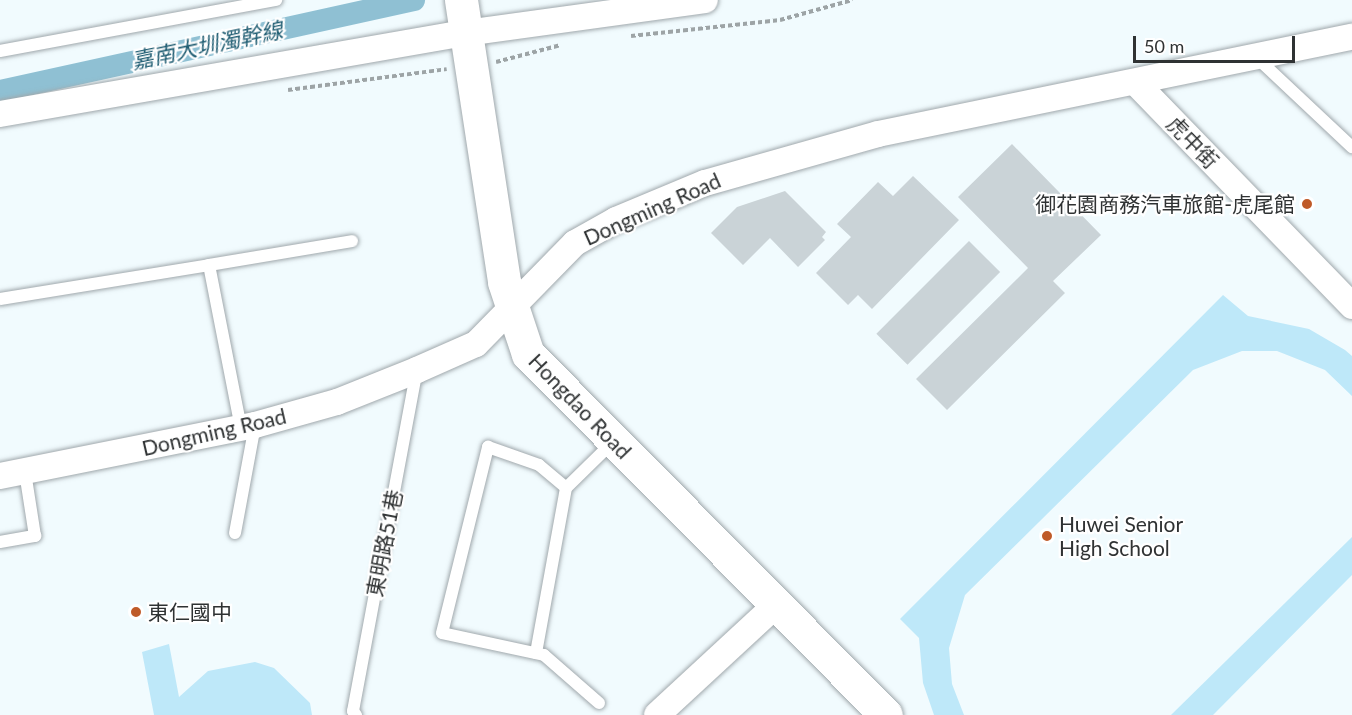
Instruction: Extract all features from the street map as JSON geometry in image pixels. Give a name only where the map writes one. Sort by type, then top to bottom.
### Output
[{"type":"street","points":[[0,114],[463,15],[705,0]]},
{"type":"street","name":"Hongdao Road","points":[[463,15],[511,309],[528,354],[886,715]]},
{"type":"street","name":"Dongming Road","points":[[0,476],[248,426],[337,402],[417,369],[476,344],[575,243],[616,220],[705,183],[878,134],[1352,37]]},
{"type":"street","name":"虎中街","points":[[1135,82],[1352,306]]},
{"type":"street","points":[[657,715],[777,604]]},
{"type":"lane","points":[[0,51],[276,0]]},
{"type":"lane","points":[[1256,57],[1352,147]]},
{"type":"lane","points":[[0,299],[352,241]]},
{"type":"lane","points":[[209,265],[248,426],[235,533]]},
{"type":"lane","name":"東明路51巷","points":[[356,715],[353,711],[417,369]]},
{"type":"lane","points":[[536,653],[566,488],[614,442]]},
{"type":"lane","points":[[566,488],[539,465],[488,447],[442,633],[544,655],[599,703]]},
{"type":"lane","points":[[0,542],[35,536],[25,472]]},
{"type":"path","points":[[629,36],[780,20],[852,0]]},
{"type":"path","points":[[280,91],[383,75],[471,67],[571,43]]},
{"type":"shaded area","points":[[1223,295],[1248,316],[1309,329],[1345,350],[1352,356],[1352,396],[1325,370],[1277,351],[1242,351],[1193,370],[965,595],[949,648],[952,684],[964,715],[934,715],[923,683],[919,638],[900,619]]},
{"type":"shaded area","points":[[1352,537],[1352,575],[1213,715],[1171,715]]},
{"type":"shaded area","points":[[169,644],[179,697],[208,671],[255,662],[274,668],[310,703],[312,715],[154,715],[142,652]]},
{"type":"building","points":[[1012,144],[1101,235],[1053,281],[1065,293],[947,410],[916,379],[1028,268],[958,197]]},
{"type":"building","points":[[913,176],[959,220],[872,309],[858,295],[848,305],[816,273],[851,237],[837,224],[878,182],[893,196]]},
{"type":"building","points":[[785,191],[826,232],[822,237],[825,240],[798,267],[770,238],[743,265],[711,233],[737,207]]},
{"type":"building","points":[[969,241],[1000,272],[907,365],[876,334]]},
{"type":"waterway","name":"嘉南大圳濁幹線","points":[[0,91],[414,0]]},
{"type":"place","name":"御花園商務汽車旅館-虎尾館","points":[[1307,204]]},
{"type":"place","name":"Huwei Senior High School","points":[[1047,536]]},
{"type":"place","name":"東仁國中","points":[[136,612]]}]
